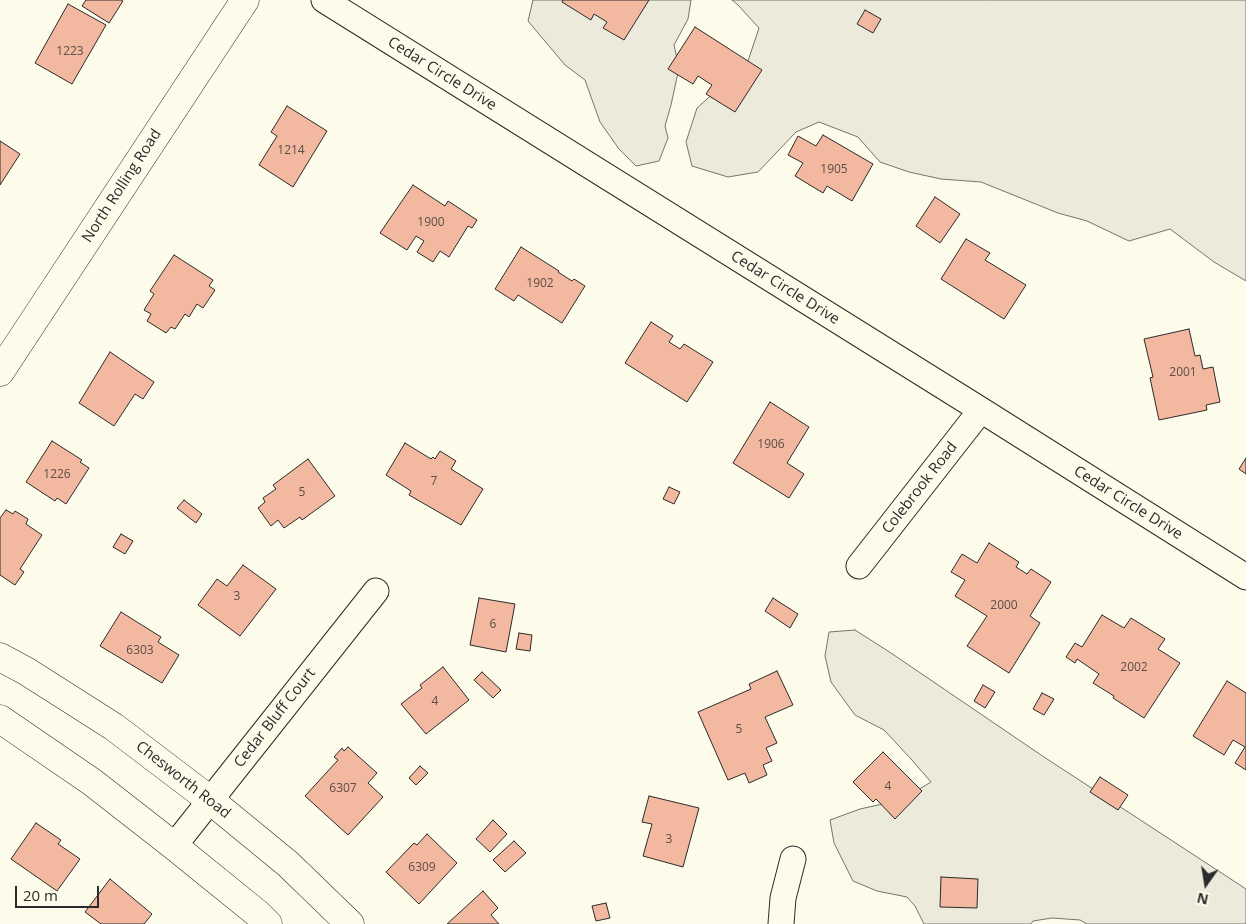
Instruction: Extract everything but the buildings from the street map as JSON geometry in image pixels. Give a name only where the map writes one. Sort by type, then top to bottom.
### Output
[{"type":"street","name":"North Rolling Road","points":[[0,372],[245,0]]},
{"type":"street","name":"Cedar Circle Drive","points":[[324,0],[1246,577]]},
{"type":"street","name":"Colebrook Road","points":[[859,566],[981,410]]},
{"type":"street","name":"Cedar Bluff Court","points":[[174,846],[376,591]]},
{"type":"street","name":"Chesworth Road","points":[[0,657],[26,671],[114,727],[210,800],[288,864],[350,924]]},
{"type":"street","points":[[0,719],[92,782],[174,846],[268,924]]},
{"type":"street","points":[[781,924],[783,898],[793,859]]},
{"type":"shaded area","points":[[533,0],[691,0],[688,19],[674,45],[679,68],[665,126],[668,138],[659,161],[636,166],[619,149],[600,122],[585,80],[565,65],[528,21]]},
{"type":"shaded area","points":[[732,0],[1246,0],[1246,281],[1214,262],[1170,229],[1129,241],[1087,221],[1058,213],[981,182],[941,179],[909,172],[880,162],[858,137],[819,122],[796,132],[758,172],[728,177],[692,166],[686,142],[697,108],[726,82],[743,76],[759,28]]},
{"type":"shaded area","points":[[855,630],[1044,757],[1246,889],[1246,924],[1087,924],[1080,920],[1052,918],[1033,921],[1031,924],[924,924],[915,906],[907,897],[877,891],[853,881],[834,843],[830,820],[860,809],[901,800],[931,782],[884,730],[855,715],[831,682],[825,656],[829,632]]}]
